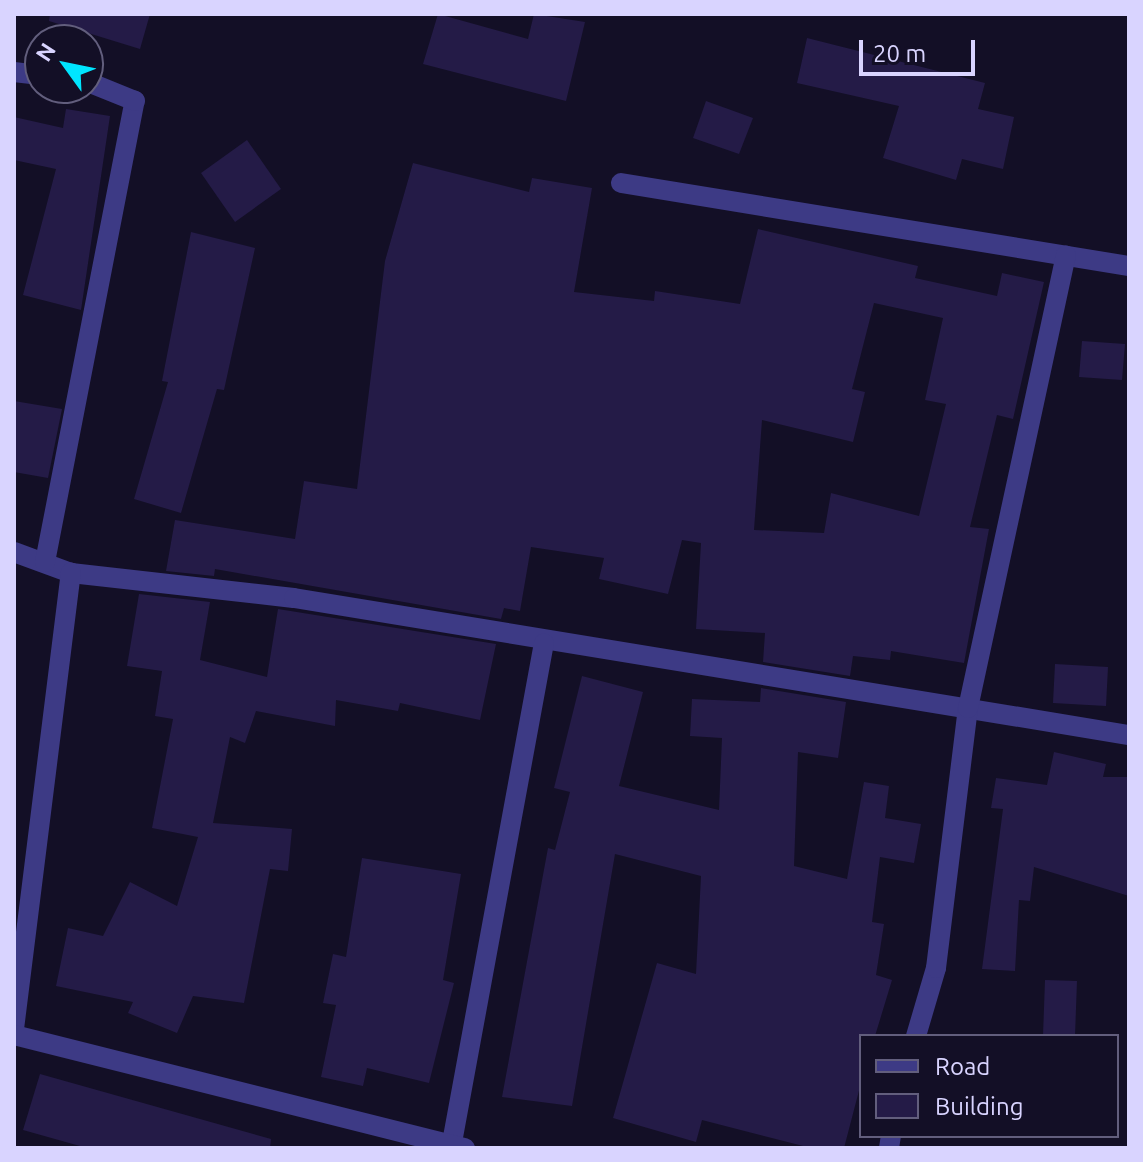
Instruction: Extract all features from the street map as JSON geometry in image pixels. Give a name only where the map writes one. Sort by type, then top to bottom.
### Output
[{"type":"street","points":[[45,562],[135,101],[104,88]]},
{"type":"street","points":[[621,183],[1129,266]]},
{"type":"street","points":[[917,1034],[936,968],[968,708],[1066,255]]},
{"type":"street","points":[[14,552],[71,573],[294,598],[544,643],[1129,735]]},
{"type":"street","points":[[71,573],[14,1032],[456,1147],[544,643]]},
{"type":"building","points":[[50,14],[150,14],[140,49],[104,38],[104,24],[59,24],[49,21]]},
{"type":"building","points":[[438,14],[528,39],[534,14],[585,22],[566,101],[423,64]]},
{"type":"building","points":[[807,38],[985,83],[978,109],[1014,117],[1003,169],[962,159],[956,180],[883,158],[899,106],[797,83]]},
{"type":"building","points":[[706,101],[753,118],[739,154],[693,138]]},
{"type":"building","points":[[66,109],[110,116],[81,310],[23,295],[56,169],[14,160],[14,117],[63,128]]},
{"type":"building","points":[[247,140],[281,189],[235,222],[201,173]]},
{"type":"building","points":[[413,163],[529,192],[532,178],[592,188],[574,292],[654,301],[655,291],[740,304],[758,229],[918,266],[915,278],[997,296],[1002,273],[1044,282],[1013,419],[997,415],[970,527],[989,529],[964,663],[891,651],[890,660],[853,656],[850,676],[763,662],[765,633],[696,629],[701,543],[682,540],[668,594],[599,579],[604,558],[531,547],[520,611],[504,608],[501,619],[215,569],[214,576],[166,571],[175,520],[295,539],[304,481],[357,489],[385,261]],"holes":[[[874,303],[943,318],[925,400],[946,404],[919,516],[831,493],[824,533],[754,530],[762,420],[853,442],[865,392],[852,389]]]},
{"type":"building","points":[[191,232],[255,248],[224,390],[217,389],[181,513],[134,499],[168,382],[162,381]]},
{"type":"building","points":[[1082,341],[1125,344],[1122,380],[1079,377]]},
{"type":"building","points":[[14,401],[62,409],[48,478],[14,472]]},
{"type":"building","points":[[139,594],[210,602],[200,660],[267,677],[278,609],[496,644],[480,720],[400,703],[398,711],[336,700],[335,726],[256,711],[245,743],[230,737],[213,823],[292,829],[288,871],[270,869],[244,1003],[193,996],[177,1033],[128,1013],[133,1002],[56,986],[68,928],[103,936],[130,882],[177,906],[198,837],[152,828],[173,719],[155,716],[162,671],[127,666]]},
{"type":"building","points":[[1055,664],[1108,667],[1106,706],[1053,703]]},
{"type":"building","points":[[582,676],[643,692],[619,786],[719,810],[722,738],[690,736],[692,699],[760,702],[761,688],[846,702],[838,758],[798,752],[794,866],[847,879],[864,782],[889,786],[885,818],[921,824],[914,863],[880,857],[872,922],[884,924],[876,975],[892,980],[876,1034],[859,1034],[859,1091],[844,1148],[811,1148],[702,1120],[696,1142],[613,1118],[657,963],[696,974],[701,876],[615,854],[572,1106],[502,1097],[548,848],[555,850],[570,792],[554,788]]},
{"type":"building","points":[[1054,752],[1106,764],[1103,777],[1129,777],[1129,896],[1034,867],[1030,901],[1019,900],[1015,971],[982,969],[1003,809],[991,808],[996,778],[1047,785]]},
{"type":"building","points":[[362,858],[461,874],[443,980],[454,983],[429,1083],[367,1068],[363,1086],[321,1077],[336,1005],[323,1003],[333,954],[346,957]]},
{"type":"building","points":[[1045,980],[1077,981],[1075,1034],[1043,1034]]},
{"type":"building","points":[[40,1074],[271,1139],[270,1148],[87,1148],[23,1130]]}]
